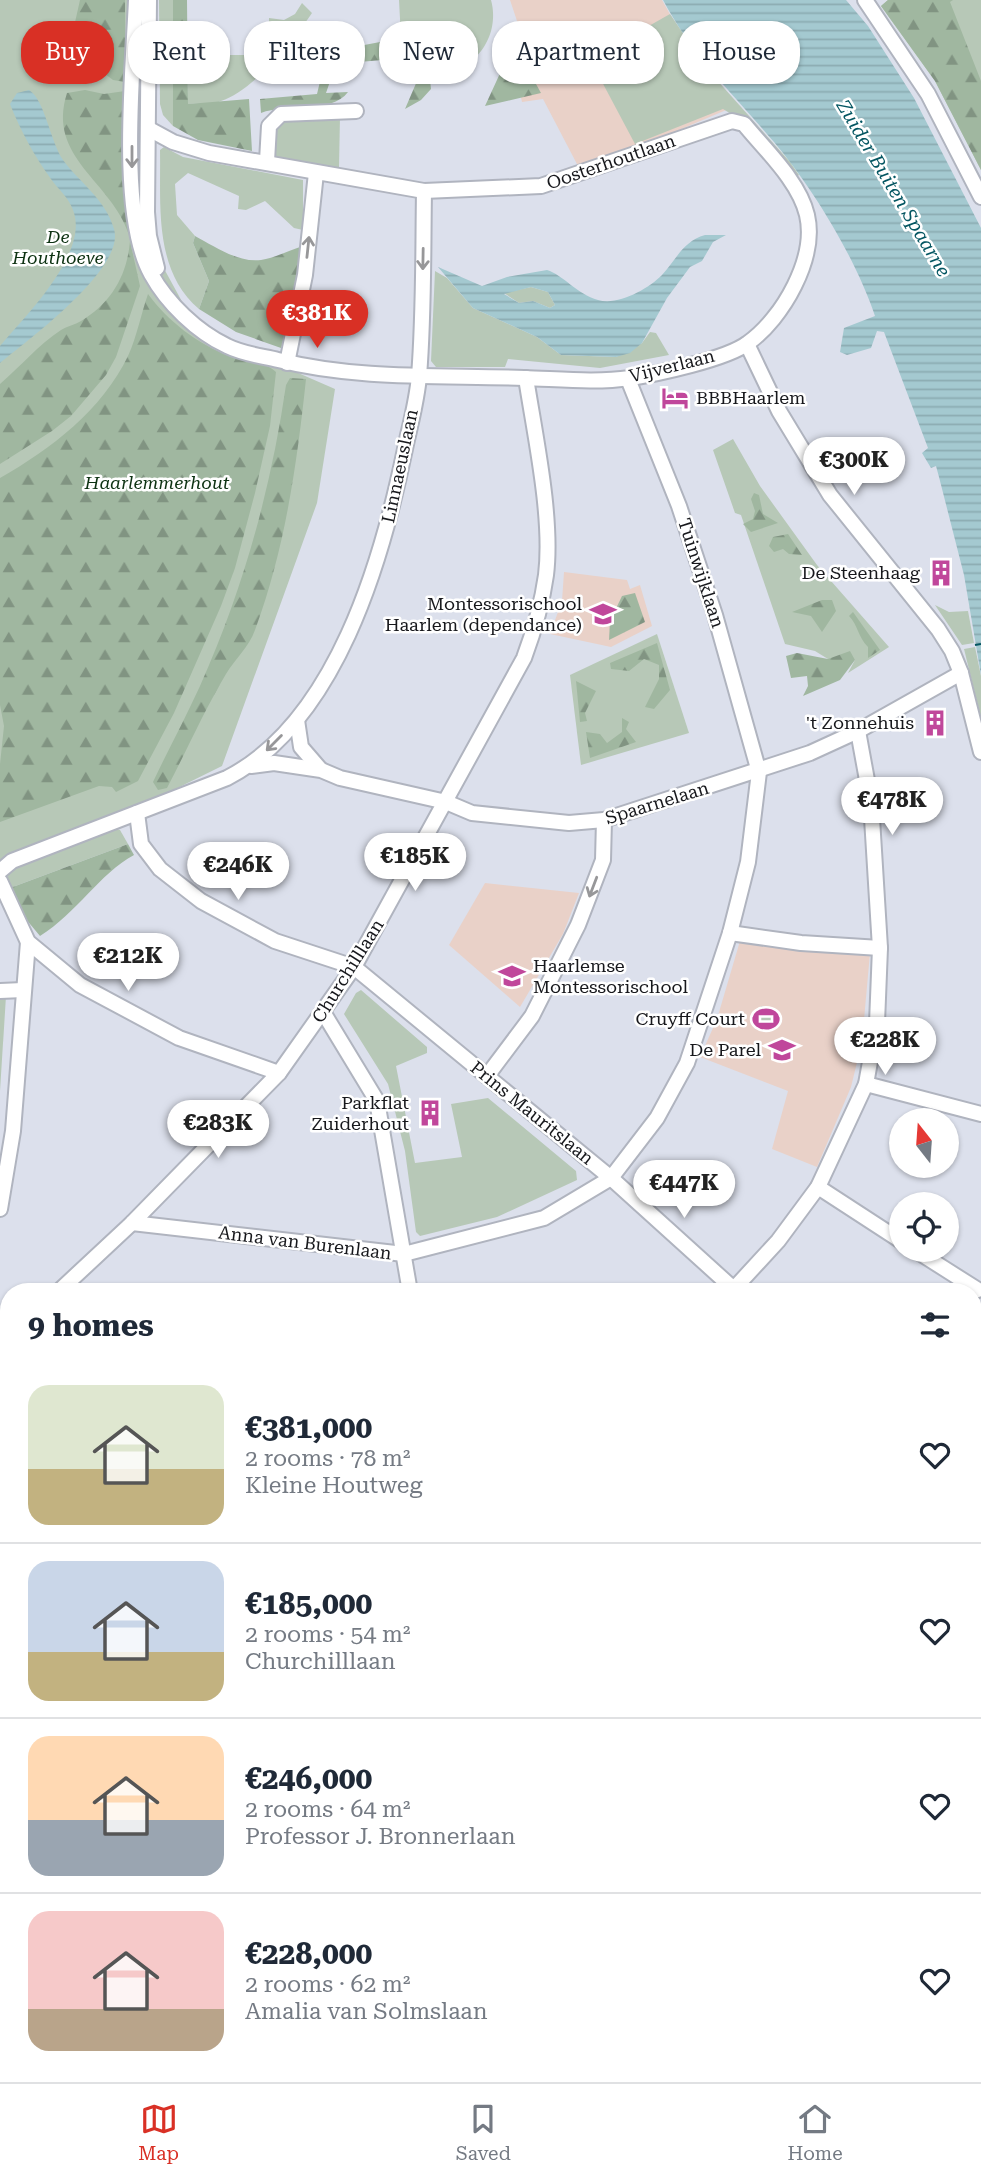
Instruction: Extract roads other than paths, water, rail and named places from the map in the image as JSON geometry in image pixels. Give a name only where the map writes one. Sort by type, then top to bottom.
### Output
[{"type":"street","name":"Vijverlaan","points":[[136,0],[132,205],[141,250],[151,275],[186,317],[225,345],[287,363],[341,373],[419,377],[628,379],[690,365],[747,344],[769,323],[805,265],[809,230]]},
{"type":"street","points":[[149,0],[148,225],[165,293]]},
{"type":"street","points":[[865,0],[928,94],[981,197]]},
{"type":"street","points":[[267,162],[269,126],[281,114],[356,111]]},
{"type":"street","name":"Oosterhoutlaan","points":[[149,129],[173,142],[209,153],[424,191],[541,186],[732,121],[744,124],[791,183],[806,213],[809,230]]},
{"type":"street","points":[[287,363],[305,275],[316,173]]},
{"type":"street","name":"Linnaeuslaan","points":[[0,871],[12,861],[251,766],[297,719],[323,682],[344,642],[384,540],[419,377],[424,191]]},
{"type":"street","points":[[747,344],[804,455],[855,527],[938,629],[952,651],[961,673],[981,752]]},
{"type":"street","name":"Churchilllaan","points":[[68,1283],[132,1223],[279,1073],[354,967],[524,658],[546,573],[546,531],[526,378]]},
{"type":"street","name":"Tuinwijklaan","points":[[628,379],[679,506],[715,615],[759,772]]},
{"type":"street","name":"Spaarnelaan","points":[[251,766],[274,763],[321,770],[340,778],[446,802],[472,813],[569,823],[604,820],[759,772],[858,730],[961,673]]},
{"type":"street","points":[[297,719],[300,747],[321,770]]},
{"type":"street","points":[[741,1283],[778,1241],[818,1187],[866,1084],[877,1023],[880,948],[871,802],[858,730]]},
{"type":"street","name":"Anna van Burenlaan","points":[[132,1223],[404,1254],[544,1218],[611,1178],[657,1118],[687,1063],[730,933],[748,862],[759,772]]},
{"type":"street","points":[[137,813],[141,844],[160,869],[201,901],[275,941],[354,967]]},
{"type":"street","points":[[487,1076],[532,1016],[578,925],[603,860],[604,820]]},
{"type":"street","points":[[0,881],[28,942],[80,985],[108,1003],[179,1038],[279,1073]]},
{"type":"street","points":[[730,933],[801,943],[880,948]]},
{"type":"street","points":[[0,1209],[6,1130],[28,942]]},
{"type":"street","name":"Prins Mauritslaan","points":[[354,967],[611,1178],[725,1283]]},
{"type":"street","points":[[0,991],[23,990]]},
{"type":"street","points":[[323,1012],[377,1101],[409,1283]]},
{"type":"street","points":[[866,1084],[981,1114]]},
{"type":"street","points":[[818,1187],[889,1233]]},
{"type":"street","points":[[933,1262],[965,1283]]},
{"type":"water","name":"Zuider Buiten Spaarne","points":[[663,0],[846,0],[868,26],[914,98],[981,228],[981,675],[964,575],[936,466],[931,468],[922,453],[928,448],[884,332],[877,331],[871,348],[847,355],[840,352],[844,328],[875,316],[857,271],[832,225],[789,160],[723,84],[800,84],[800,21],[678,21],[678,26]]},
{"type":"water","points":[[29,90],[39,102],[63,160],[105,209],[114,229],[114,245],[91,282],[72,302],[0,363],[0,346],[52,283],[64,264],[76,227],[71,206],[34,152],[10,104],[17,93]]},
{"type":"water","points":[[705,235],[726,235],[713,242],[702,261],[690,267],[667,298],[642,343],[630,353],[616,357],[561,355],[537,337],[473,308],[438,267],[482,286],[507,277],[547,270],[590,297],[614,301],[641,291],[656,280],[685,246]],"holes":[[[531,287],[548,292],[555,305],[550,308],[533,301],[519,303],[504,294]]]},
{"type":"place","name":"BBBHaarlem","points":[[675,398]]},
{"type":"place","name":"De Steenhaag","points":[[941,573]]},
{"type":"place","name":"Montessorischool Haarlem (dependance)","points":[[603,614]]},
{"type":"place","name":"'t Zonnehuis","points":[[935,723]]},
{"type":"place","name":"Haarlemse Montessorischool","points":[[512,976]]},
{"type":"place","name":"Cruyff Court","points":[[766,1019]]},
{"type":"place","name":"De Parel","points":[[782,1050]]},
{"type":"place","name":"Parkflat Zuiderhout","points":[[430,1113]]},
{"type":"park label","name":"De Houthoeve","points":[[58,247]]},
{"type":"park label","name":"Haarlemmerhout","points":[[157,483]]}]
